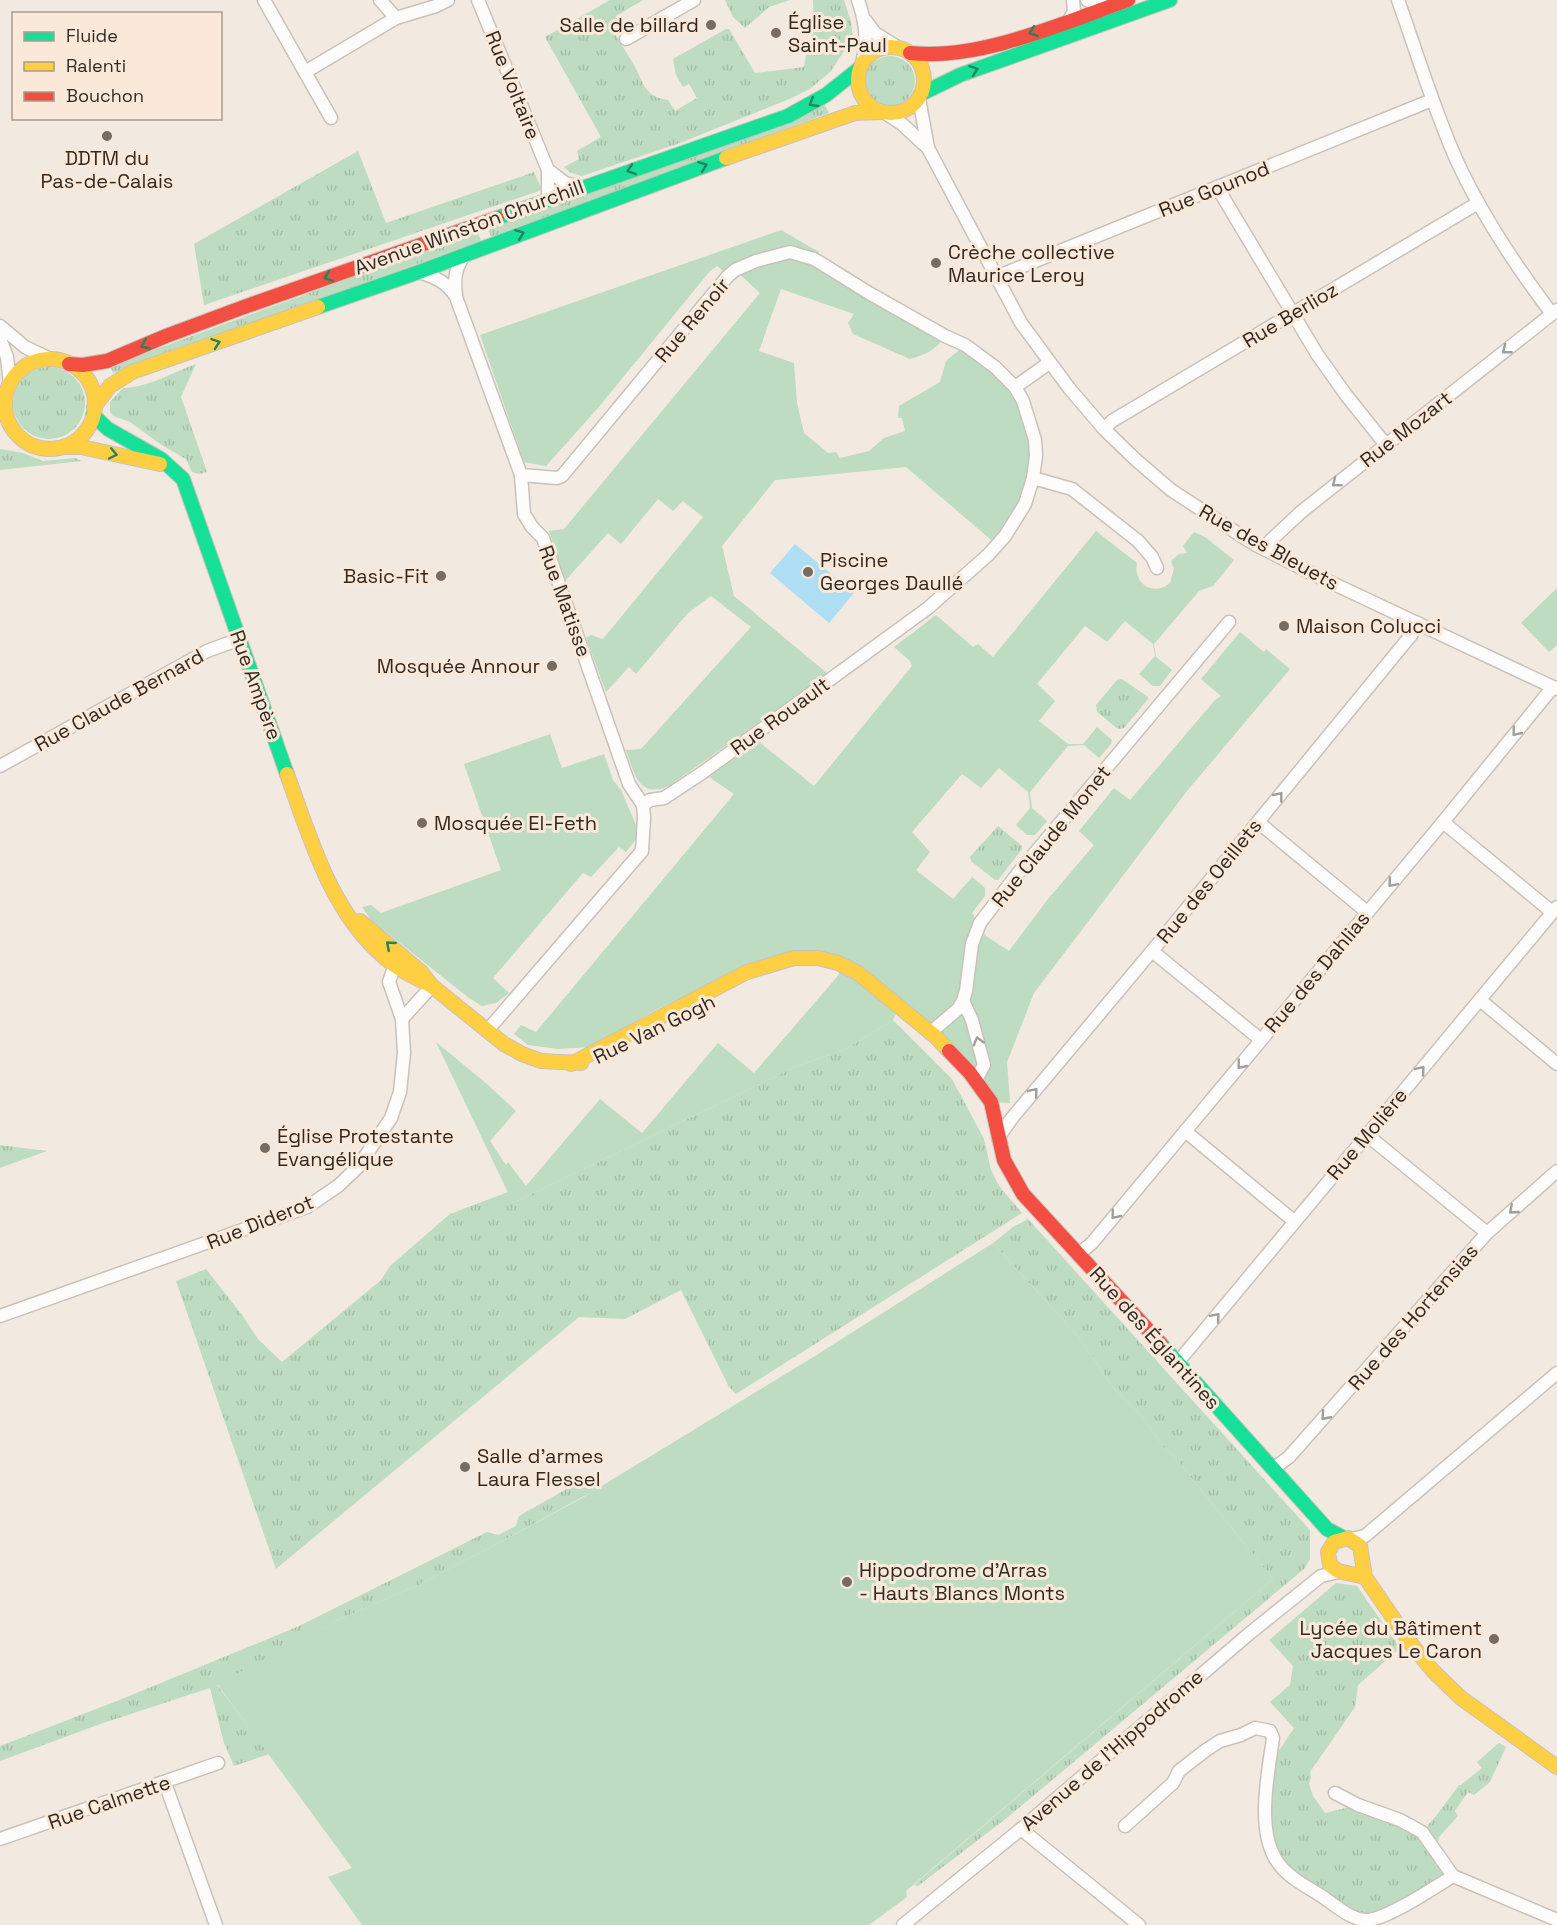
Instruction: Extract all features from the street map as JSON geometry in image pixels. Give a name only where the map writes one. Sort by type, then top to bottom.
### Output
[{"type":"main road","points":[[1128,0],[987,46],[932,56],[904,50],[879,49],[869,55],[861,66],[858,84],[861,96],[870,106],[883,113],[903,111],[920,96],[960,75],[1170,0]]},
{"type":"main road","points":[[904,50],[918,61],[923,72],[924,81],[920,96]]},
{"type":"main road","name":"Avenue Winston Churchill","points":[[69,364],[86,366],[110,362],[164,337],[244,307],[788,116],[817,101],[846,81],[861,66]]},
{"type":"main road","name":"Avenue Winston Churchill","points":[[93,411],[108,385],[132,372],[419,272],[835,119],[855,113],[883,113]]},
{"type":"main road","points":[[20,438],[8,419],[6,391],[24,367],[39,360],[50,359],[69,364],[90,384],[93,411],[82,434],[68,444],[57,448]]},
{"type":"main road","name":"Rue Ampère","points":[[93,411],[107,430],[136,443],[178,473],[185,484],[307,831],[327,880],[346,915],[359,933],[395,964],[418,980],[432,986]]},
{"type":"main road","points":[[0,434],[20,438],[35,446],[81,447],[168,466]]},
{"type":"main road","name":"Rue Ampère","points":[[343,907],[412,964],[432,986],[488,1032],[522,1054],[541,1061],[571,1064]]},
{"type":"main road","name":"Rue Van Gogh","points":[[571,1064],[747,972],[794,958],[818,958],[838,963],[858,973],[953,1053],[991,1102],[998,1138]]},
{"type":"main road","name":"Rue des Églantines","points":[[998,1138],[1004,1160],[1023,1194],[1178,1362],[1327,1529],[1353,1538]]},
{"type":"main road","points":[[1327,1529],[1330,1564],[1344,1572],[1365,1577]]},
{"type":"main road","points":[[1329,1552],[1334,1542],[1353,1538],[1363,1555],[1365,1577],[1411,1644],[1441,1680],[1557,1767]]},
{"type":"main road","points":[[1344,1572],[1358,1568],[1363,1555]]},
{"type":"street","points":[[264,0],[331,118]]},
{"type":"street","points":[[380,0],[396,18]]},
{"type":"street","points":[[305,72],[396,18],[448,0]]},
{"type":"street","name":"Rue Voltaire","points":[[478,0],[548,170],[548,199]]},
{"type":"street","points":[[626,39],[694,0]]},
{"type":"street","points":[[858,0],[865,21],[866,48],[861,66]]},
{"type":"street","points":[[1069,20],[1074,12],[1073,0]]},
{"type":"street","points":[[1087,0],[1107,7]]},
{"type":"street","points":[[1398,0],[1432,100],[1457,161],[1478,203],[1520,271],[1555,312]]},
{"type":"street","points":[[865,21],[875,33],[904,50]]},
{"type":"street","name":"Rue des Bleuets","points":[[920,96],[928,148],[1021,323],[1049,363],[1104,429],[1171,490],[1265,549],[1315,575],[1555,688]]},
{"type":"street","name":"Rue Gounod","points":[[996,277],[1432,100]]},
{"type":"street","name":"Rue des Bleuets","points":[[883,113],[902,124],[928,148]]},
{"type":"street","points":[[548,170],[565,183],[581,187]]},
{"type":"street","points":[[1217,187],[1292,314],[1331,374],[1386,445]]},
{"type":"street","name":"Rue Berlioz","points":[[1104,429],[1112,421],[1478,203]]},
{"type":"street","name":"Rue Renoir","points":[[521,475],[557,478],[562,476],[735,270],[756,261],[790,252],[814,259],[881,300],[965,345],[995,367],[1015,387]]},
{"type":"street","points":[[456,297],[455,274],[465,255]]},
{"type":"street","points":[[419,272],[447,284],[456,297]]},
{"type":"street","name":"Rue Matisse","points":[[456,297],[521,475],[524,514],[543,538],[629,784],[643,805]]},
{"type":"street","name":"Rue Mozart","points":[[1265,549],[1270,541],[1301,512],[1555,312]]},
{"type":"street","points":[[0,326],[25,347],[50,359]]},
{"type":"street","points":[[0,339],[7,357],[6,391]]},
{"type":"street","points":[[1015,387],[1049,363]]},
{"type":"street","name":"Rue Rouault","points":[[643,805],[650,800],[664,798],[702,773],[928,608],[988,555],[1005,536],[1025,504],[1033,478],[1036,456],[1035,440],[1023,401],[1015,387]]},
{"type":"street","points":[[1033,478],[1072,489],[1138,541],[1152,557],[1157,568]]},
{"type":"street","name":"Rue Claude Monet","points":[[963,1002],[972,944],[980,923],[1019,872],[1228,622]]},
{"type":"street","name":"Rue des Oeillets","points":[[998,1138],[1012,1118],[1412,634],[1418,623]]},
{"type":"street","name":"Rue Claude Bernard","points":[[0,766],[207,651],[240,639]]},
{"type":"street","name":"Rue des Dahlias","points":[[1079,1254],[1092,1243],[1555,688]]},
{"type":"street","points":[[488,1032],[642,851],[643,805]]},
{"type":"street","points":[[1258,822],[1366,912]]},
{"type":"street","points":[[1443,822],[1555,909]]},
{"type":"street","name":"Rue Molière","points":[[1178,1362],[1555,909]]},
{"type":"street","points":[[1152,951],[1261,1040]]},
{"type":"street","points":[[395,964],[412,964]]},
{"type":"street","name":"Rue Diderot","points":[[0,1316],[307,1207],[338,1186],[358,1167],[391,1118],[400,1092],[404,1053],[402,1019],[389,982],[395,964]]},
{"type":"street","points":[[402,1019],[432,986]]},
{"type":"street","points":[[1480,1000],[1557,1064]]},
{"type":"street","points":[[930,1032],[958,1009],[963,1002],[972,1020],[984,1065],[976,1080]]},
{"type":"street","points":[[1185,1131],[1295,1222]]},
{"type":"street","points":[[1367,1135],[1487,1233]]},
{"type":"street","name":"Rue des Hortensias","points":[[1274,1468],[1289,1457],[1487,1233],[1557,1171]]},
{"type":"street","points":[[1353,1538],[1557,1373]]},
{"type":"street","name":"Avenue de l'Hippodrome","points":[[1321,1576],[1329,1552]]},
{"type":"street","name":"Avenue de l'Hippodrome","points":[[903,1925],[1021,1829],[1172,1699],[1321,1576],[1344,1572]]},
{"type":"street","points":[[1125,1826],[1173,1783],[1179,1771],[1206,1750],[1220,1741],[1255,1728],[1270,1731],[1274,1738],[1266,1807],[1266,1838],[1279,1863],[1291,1876],[1356,1918],[1369,1920],[1404,1905],[1454,1876]]},
{"type":"street","name":"Rue Calmette","points":[[0,1839],[218,1763]]},
{"type":"street","points":[[165,1783],[216,1925]]},
{"type":"street","points":[[1335,1793],[1358,1805],[1400,1820],[1422,1832],[1454,1876],[1557,1920]]},
{"type":"street","points":[[1021,1829],[1138,1925]]},
{"type":"green space","points":[[610,0],[643,0],[616,16],[621,26],[616,36],[649,92],[668,100],[675,111],[697,98],[689,84],[683,87],[676,75],[673,59],[726,29],[729,29],[755,73],[804,67],[814,27],[813,0],[844,0],[853,37],[831,71],[810,89],[680,143],[582,176],[571,173],[564,167],[579,159],[577,151],[601,137],[545,37]]},
{"type":"green space","points":[[725,0],[790,0],[769,7],[745,28],[733,17]]},
{"type":"green space","points":[[890,56],[908,63],[915,81],[908,99],[890,106],[872,99],[865,81],[872,63]]},
{"type":"green space","points":[[825,105],[829,113],[491,237],[488,228]]},
{"type":"green space","points":[[358,151],[386,223],[534,172],[541,188],[539,191],[204,305],[194,244]]},
{"type":"green space","points":[[781,230],[819,252],[815,259],[945,336],[930,351],[910,359],[853,334],[848,323],[854,314],[781,289],[759,351],[794,363],[797,403],[804,433],[828,453],[836,452],[840,458],[869,451],[884,438],[905,431],[902,418],[898,418],[899,406],[940,382],[946,361],[965,345],[995,367],[1031,424],[1033,478],[997,545],[906,467],[775,480],[722,546],[734,596],[827,673],[817,685],[772,713],[669,786],[650,789],[639,782],[626,750],[641,749],[751,627],[711,596],[688,613],[636,674],[629,667],[606,692],[586,638],[591,635],[603,639],[703,517],[683,501],[673,511],[658,499],[621,544],[608,533],[565,581],[549,531],[564,529],[760,293],[735,270],[723,271],[717,266],[710,271],[598,408],[546,466],[524,462],[480,335]]},
{"type":"green space","points":[[478,231],[481,241],[113,373],[111,368],[143,354]]},
{"type":"green space","points":[[196,364],[181,397],[207,472],[199,474],[192,472],[186,459],[163,446],[130,422],[113,416],[110,412],[110,402],[123,388],[151,382]]},
{"type":"green space","points":[[42,367],[56,367],[75,377],[85,396],[85,410],[75,429],[56,439],[42,439],[23,429],[13,410],[13,396],[23,377]]},
{"type":"green space","points":[[0,449],[23,453],[43,461],[75,458],[82,461],[0,470]]},
{"type":"green space","points":[[1096,531],[1137,563],[1138,577],[1141,582],[1151,588],[1157,589],[1170,583],[1174,569],[1171,561],[1179,554],[1187,553],[1183,546],[1194,532],[1205,537],[1234,560],[1213,586],[1199,591],[1154,644],[1156,657],[1172,670],[1160,686],[1153,686],[1139,674],[1155,656],[1153,644],[1125,621],[1107,642],[1085,626],[1037,684],[1055,701],[1039,721],[1068,744],[1083,744],[1097,727],[1112,740],[1099,758],[1084,745],[1068,746],[1030,792],[1032,808],[1047,821],[1035,835],[1027,835],[1016,825],[1030,808],[1028,792],[999,768],[981,788],[962,774],[912,832],[930,852],[916,870],[953,899],[972,877],[985,888],[985,896],[972,913],[986,936],[1009,951],[1048,899],[1094,845],[1079,831],[1114,788],[1130,800],[1215,700],[1221,696],[1201,679],[1240,632],[1264,652],[1266,649],[1290,669],[1187,791],[1034,993],[1007,1062],[1010,1103],[991,1102],[899,1007],[893,1020],[846,1049],[797,1066],[513,1203],[436,1042],[516,1111],[490,1141],[506,1165],[508,1162],[526,1186],[600,1099],[642,1133],[718,1043],[754,1073],[837,977],[843,966],[818,958],[763,969],[756,961],[656,1010],[590,1047],[558,1049],[528,1045],[514,1034],[521,1025],[536,1032],[734,794],[709,777],[758,741],[814,786],[912,666],[910,661],[894,647],[936,615],[973,647],[978,644],[993,657]]},
{"type":"green space","points":[[1557,588],[1557,645],[1549,652],[1521,623]]},
{"type":"green space","points":[[1122,679],[1148,699],[1124,728],[1118,729],[1097,712],[1096,705],[1117,680]]},
{"type":"green space","points":[[550,734],[562,768],[604,754],[613,780],[621,790],[640,834],[626,852],[619,847],[591,877],[583,873],[493,978],[509,993],[496,1003],[482,1006],[371,920],[362,907],[371,905],[381,913],[501,870],[464,764]]},
{"type":"green space","points":[[998,826],[1022,846],[1022,849],[998,880],[995,880],[971,861],[970,857]]},
{"type":"green space","points":[[893,1020],[952,1079],[984,1139],[991,1170],[999,1186],[1022,1213],[736,1394],[729,1387],[681,1290],[625,1319],[579,1317],[276,1569],[176,1281],[206,1269],[258,1339],[282,1362],[381,1280],[391,1265],[450,1214],[508,1192],[513,1203],[797,1066],[846,1049]]},
{"type":"green space","points":[[0,1145],[47,1151],[0,1168]]},
{"type":"green space","points":[[1028,1219],[1310,1530],[1310,1559],[1305,1568],[1008,1817],[918,1886],[914,1885],[1273,1579],[1173,1455],[1164,1448],[1141,1415],[1113,1387],[1077,1335],[993,1243],[1013,1227]]},
{"type":"green space","name":"Hippodrome d'Arras - Hauts Blancs Monts","points":[[993,1243],[1077,1335],[1113,1387],[1141,1415],[1164,1448],[1173,1455],[1273,1579],[906,1891],[907,1897],[869,1925],[362,1925],[328,1877],[352,1868],[217,1684],[342,1618],[418,1585],[582,1498],[815,1356]]},
{"type":"green space","points":[[591,1475],[597,1489],[418,1585],[342,1618],[217,1685],[269,1754],[234,1766],[224,1743],[210,1688],[103,1723],[0,1761],[0,1746],[297,1627],[487,1532],[498,1535],[516,1526],[519,1516]]},
{"type":"green space","points":[[1336,1583],[1357,1586],[1400,1648],[1358,1685],[1355,1707],[1310,1772],[1309,1784],[1313,1796],[1325,1813],[1358,1805],[1422,1832],[1459,1785],[1482,1768],[1477,1762],[1499,1743],[1506,1747],[1490,1782],[1474,1795],[1468,1792],[1455,1811],[1458,1816],[1439,1837],[1435,1851],[1453,1876],[1363,1919],[1279,1863],[1266,1807],[1272,1749],[1280,1749],[1294,1728],[1270,1702],[1290,1685],[1293,1666],[1269,1640]]},
{"type":"water","points":[[795,544],[854,593],[829,623],[770,573]]},
{"type":"traffic: fast","points":[[921,94],[960,75],[1170,0]]},
{"type":"traffic: fast","points":[[497,218],[788,116],[826,95],[860,68]]},
{"type":"traffic: fast","points":[[318,307],[726,158]]},
{"type":"traffic: fast","points":[[93,415],[108,429],[161,459],[183,479],[287,774]]},
{"type":"traffic: fast","points":[[1161,1344],[1327,1529],[1344,1538]]},
{"type":"traffic: slow","points":[[897,47],[915,56],[922,67],[924,80],[922,93],[915,104],[904,111],[885,113],[867,104],[860,93],[858,74],[867,56],[878,49],[897,47]]},
{"type":"traffic: slow","points":[[726,158],[855,113],[881,112]]},
{"type":"traffic: slow","points":[[94,407],[110,386],[132,372],[318,307]]},
{"type":"traffic: slow","points":[[50,359],[75,367],[87,379],[95,404],[87,429],[75,441],[50,449],[25,441],[13,429],[5,404],[13,379],[25,367],[50,359]]},
{"type":"traffic: slow","points":[[64,447],[81,447],[160,464]]},
{"type":"traffic: slow","points":[[287,774],[324,873],[350,919],[366,940],[385,958],[432,986]]},
{"type":"traffic: slow","points":[[360,921],[421,972],[432,986],[504,1044],[541,1061],[581,1063]]},
{"type":"traffic: slow","points":[[571,1064],[747,972],[794,958],[818,958],[838,963],[858,973],[936,1037],[949,1051]]},
{"type":"traffic: slow","points":[[1365,1577],[1338,1571],[1330,1565],[1328,1552],[1334,1542],[1348,1538],[1360,1546],[1365,1577],[1411,1644],[1433,1671],[1461,1698],[1557,1767]]},
{"type":"traffic: jam","points":[[910,53],[936,54],[992,46],[1049,29],[1128,0]]},
{"type":"traffic: jam","points":[[69,364],[83,365],[107,361],[244,307],[497,218]]},
{"type":"traffic: jam","points":[[949,1051],[970,1073],[991,1102],[1004,1160],[1023,1194],[1161,1344]]},
{"type":"place","name":"Salle de billard","points":[[711,25]]},
{"type":"place","name":"Église Saint-Paul","points":[[776,33]]},
{"type":"place","name":"DDTM du Pas-de-Calais","points":[[107,136]]},
{"type":"place","name":"Crèche collective Maurice Leroy","points":[[936,263]]},
{"type":"place","name":"Piscine Georges Daullé","points":[[808,572]]},
{"type":"place","name":"Basic-Fit","points":[[441,576]]},
{"type":"place","name":"Maison Colucci","points":[[1284,626]]},
{"type":"place","name":"Mosquée Annour","points":[[552,666]]},
{"type":"place","name":"Mosquée El-Feth","points":[[422,823]]},
{"type":"place","name":"Église Protestante Evangélique","points":[[265,1148]]},
{"type":"place","name":"Salle d'armes Laura Flessel","points":[[465,1467]]},
{"type":"place","name":"Hippodrome d'Arras - Hauts Blancs Monts","points":[[847,1582]]},
{"type":"place","name":"Lycée du Bâtiment Jacques Le Caron","points":[[1494,1639]]}]
